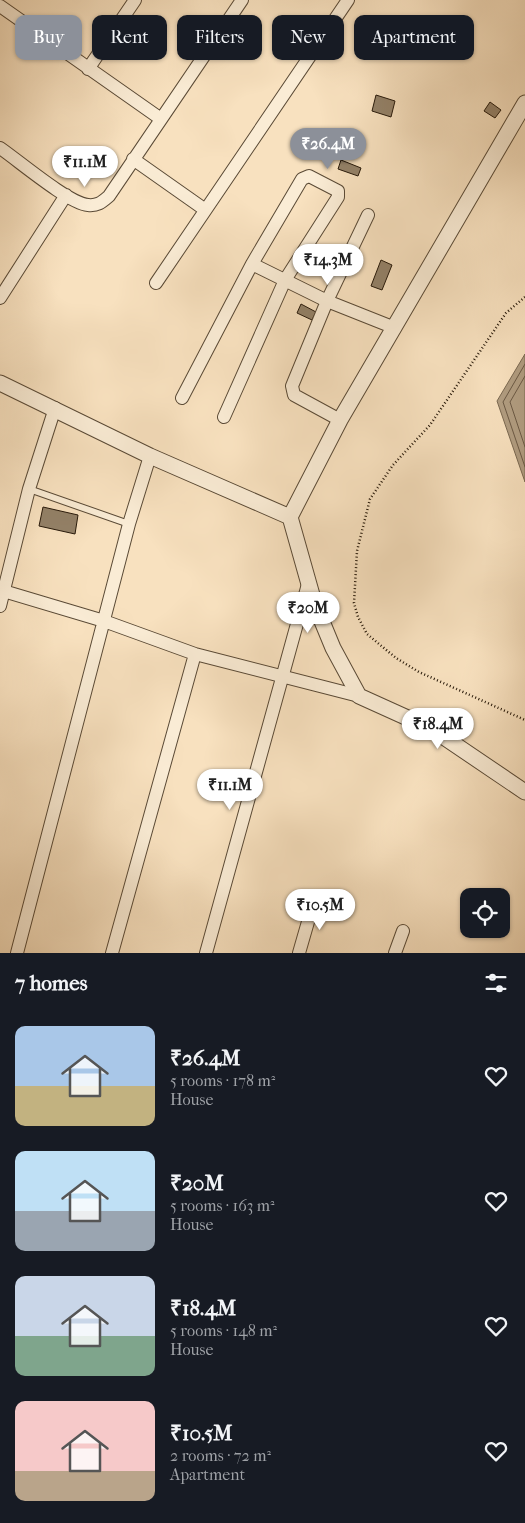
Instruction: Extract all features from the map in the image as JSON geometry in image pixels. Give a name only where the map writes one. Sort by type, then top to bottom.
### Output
[{"type":"street","points":[[88,69],[134,0]]},
{"type":"street","points":[[0,148],[66,195],[87,205],[99,204],[109,196],[242,0]]},
{"type":"street","points":[[156,283],[204,209],[348,0]]},
{"type":"street","points":[[0,6],[161,119]]},
{"type":"street","points":[[358,696],[333,648],[308,584],[290,517],[340,420],[525,102]]},
{"type":"street","points":[[133,159],[204,209]]},
{"type":"street","points":[[182,398],[252,264],[302,179],[309,176],[338,191],[338,197],[286,280],[224,416]]},
{"type":"street","points":[[0,298],[66,195]]},
{"type":"street","points":[[340,420],[292,392],[292,386],[327,301],[368,215]]},
{"type":"street","points":[[252,264],[327,301],[395,328]]},
{"type":"street","points":[[0,383],[55,408],[150,456],[290,517]]},
{"type":"street","points":[[0,606],[2,591],[29,489],[55,408]]},
{"type":"street","points":[[21,952],[129,524],[150,456]]},
{"type":"street","points":[[206,953],[308,584]]},
{"type":"street","points":[[2,591],[104,621],[195,654],[358,696],[432,729],[525,792]]},
{"type":"street","points":[[112,953],[195,654]]},
{"type":"street","points":[[299,953],[314,901]]},
{"type":"street","points":[[396,953],[403,931]]},
{"type":"lane","points":[[29,489],[129,524]]},
{"type":"path","points":[[525,297],[506,313],[430,425],[393,465],[370,500],[356,550],[354,603],[358,617],[367,634],[396,658],[419,672],[525,720]]},
{"type":"water","points":[[525,354],[525,482],[497,401]]},
{"type":"building","points":[[376,95],[395,101],[391,117],[372,111]]},
{"type":"building","points":[[490,102],[501,110],[495,118],[484,111]]},
{"type":"building","points":[[341,160],[361,168],[358,176],[338,169]]},
{"type":"building","points":[[381,260],[392,265],[382,290],[371,286]]},
{"type":"building","points":[[301,304],[316,312],[312,320],[297,313]]},
{"type":"building","points":[[43,507],[78,515],[75,534],[39,526]]}]
